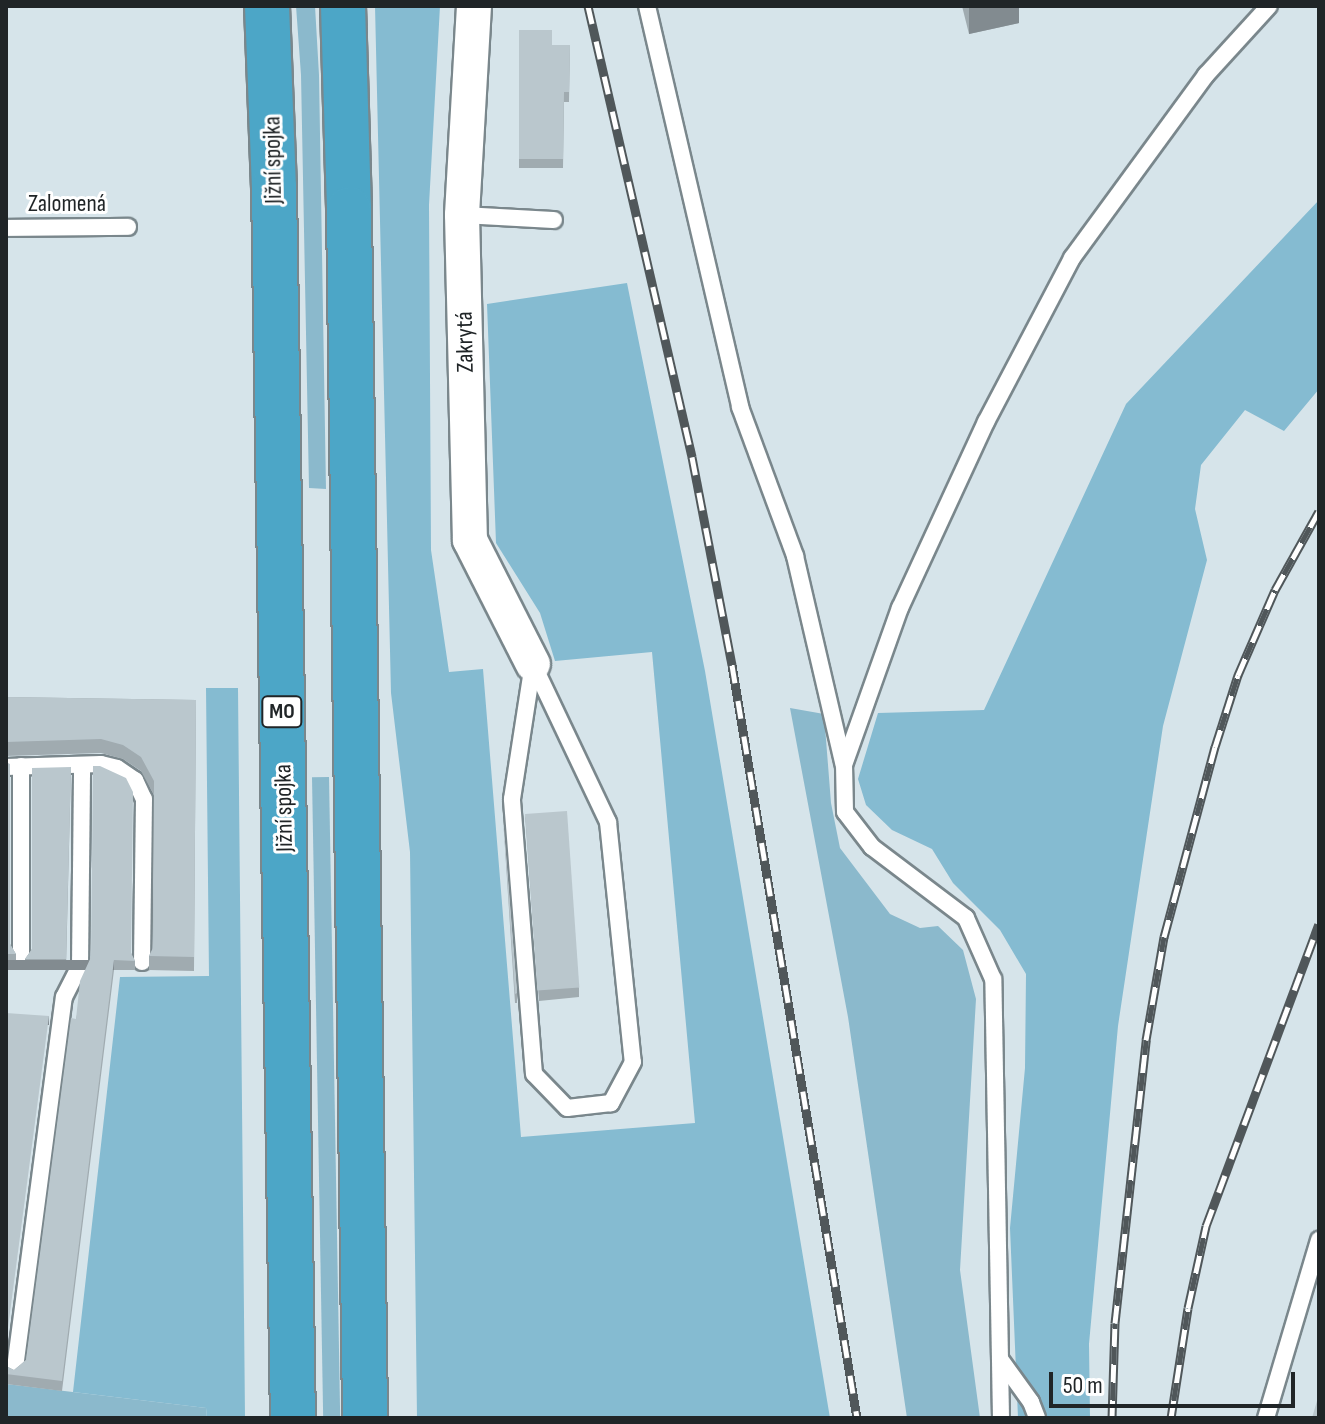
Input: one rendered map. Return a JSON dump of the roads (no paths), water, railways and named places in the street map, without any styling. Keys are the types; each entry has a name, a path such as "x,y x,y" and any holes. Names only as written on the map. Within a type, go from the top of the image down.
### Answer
{"highway":[{"name":"Jižní spojka","path":"267,6 274,187 293,1418"},
{"path":"343,6 349,209 367,1407"}],"street":[{"name":"Zakrytá","path":"474,6 462,215 470,540 533,664"}],"lane":[{"path":"647,6 740,407 795,556 844,765 845,812 872,847 966,918 993,979 1001,1418"},
{"path":"844,765 900,608 986,422 1072,258 1206,75 1269,6"},
{"path":"462,215 554,220"},
{"name":"Zalomená","path":"6,228 128,227"},
{"path":"533,664 608,822 633,1062 611,1103 567,1108 534,1074 512,799 533,664"},
{"path":"15,1368 64,997 80,966 82,765"},
{"path":"21,958 13,766 82,765 117,768 135,780 144,799 142,962"},
{"path":"1266,1418 1319,1240"},
{"path":"1000,1358 1031,1402 1037,1418"}],"railway":[{"path":"588,6 692,457 732,665 857,1418"},
{"path":"1112,1418 1115,1323 1146,1040 1164,937 1215,747 1238,675 1275,590 1319,511"},
{"path":"1171,1418 1188,1308 1206,1226 1319,924"}]}
